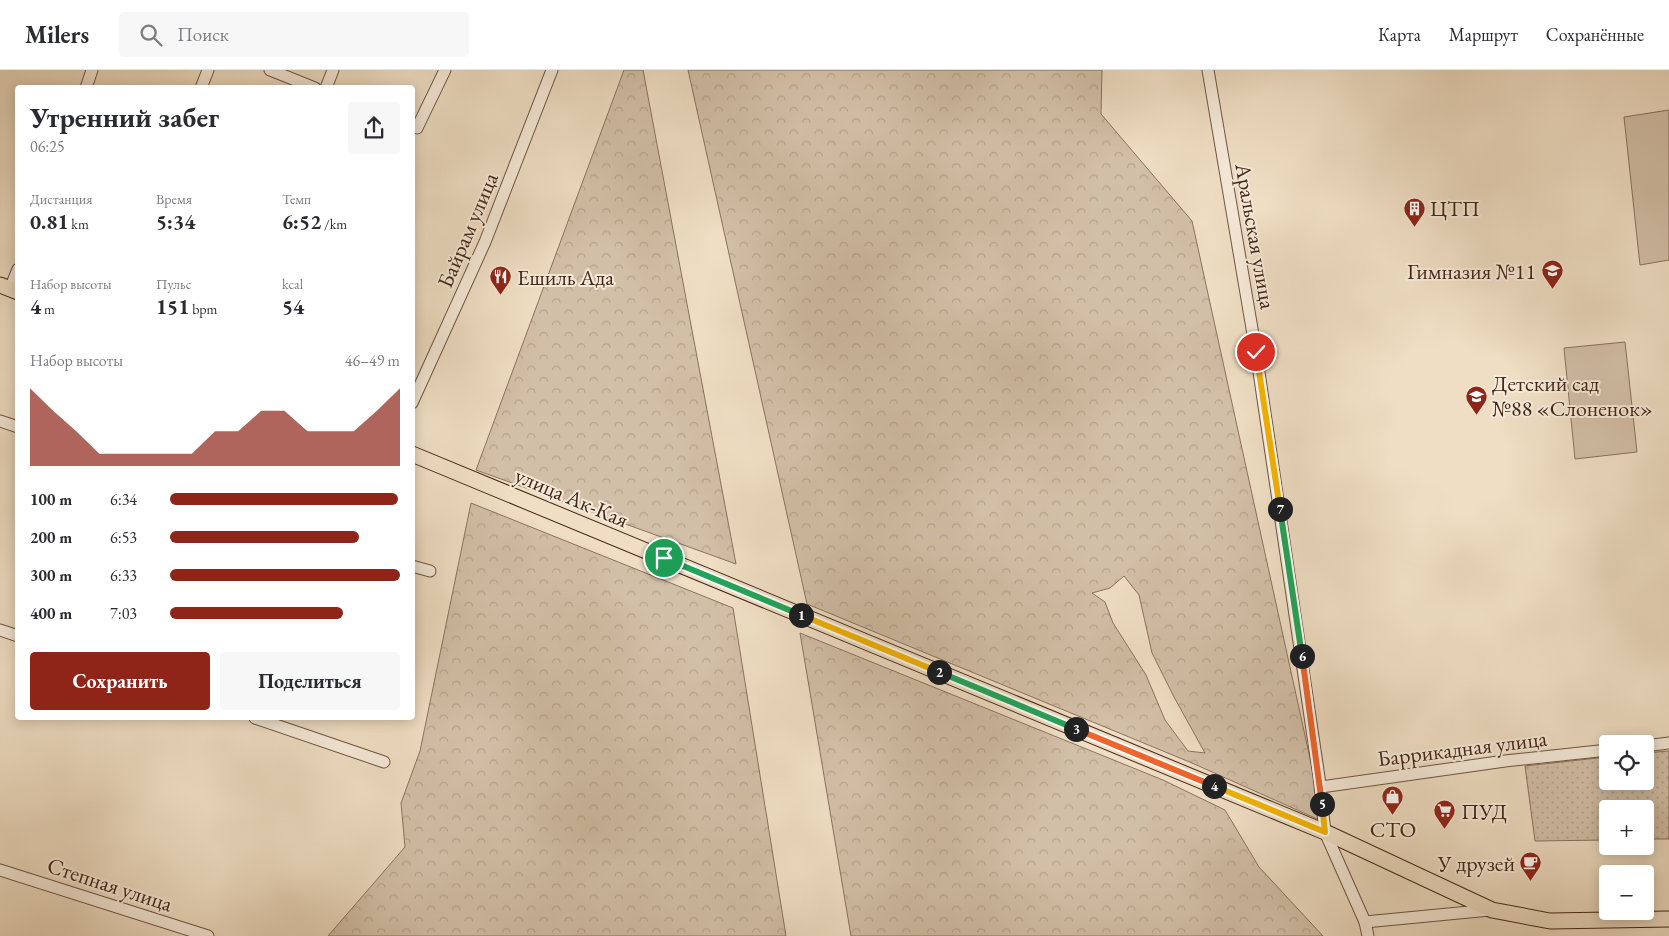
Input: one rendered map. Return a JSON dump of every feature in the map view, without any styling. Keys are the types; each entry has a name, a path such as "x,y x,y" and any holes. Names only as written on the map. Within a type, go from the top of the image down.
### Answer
{"main road":[{"name":"улица Ак-Кая","path":"415,455 1325,832 1492,910 1550,921 1669,919"}],"street":[{"path":"87,85 92,70"},
{"path":"202,85 208,70"},
{"path":"270,70 308,85"},
{"path":"327,85 332,70"},
{"path":"415,127 418,128 444,70"},
{"name":"Байрам улица","path":"415,396 485,242 552,70"},
{"name":"Аральская улица","path":"1208,70 1256,352 1321,787 1325,832 1365,922 1368,936"},
{"path":"9,289 15,276"},
{"path":"0,421 15,426"},
{"path":"415,567 430,571"},
{"path":"0,630 15,635"},
{"path":"261,720 384,762"},
{"path":"1654,745 1669,743"},
{"name":"Баррикадная улица","path":"1321,787 1505,761 1599,751"},
{"name":"Степная улица","path":"0,870 208,936"},
{"path":"1365,922 1492,910"}],"green space":[{"path":"624,70 643,70 736,564 476,470"},
{"path":"688,70 1102,70 1101,114 1192,221 1324,822 1192,763 807,604","holes":["1124,576 1139,595 1152,653 1205,753 1188,751 1165,720 1146,675 1113,623 1105,602 1092,593 1110,588"]},
{"path":"1669,110 1669,260 1640,265 1624,117"},
{"path":"1625,342 1637,452 1575,459 1564,348"},
{"path":"471,503 733,608 786,936 328,936 405,847 401,803 420,751"},
{"path":"800,633 1163,780 1225,810 1259,867 1323,936 851,936"},
{"path":"1669,751 1669,839 1654,839 1654,800 1599,800 1599,840 1535,841 1525,766 1599,758 1599,790 1654,790 1654,752"}],"place":[{"name":"ЦТП","path":"1414,227"},
{"name":"Гимназия №11","path":"1552,290"},
{"name":"Ешиль Ада","path":"501,296"},
{"name":"Детский сад №88 «Слоненок»","path":"1476,415"},
{"name":"СТО","path":"1393,815"},
{"name":"ПУД","path":"1445,830"},
{"name":"У друзей","path":"1531,882"}],"route":[{"path":"664,558 1325,832 1321,787 1308,696 1256,352"}]}
